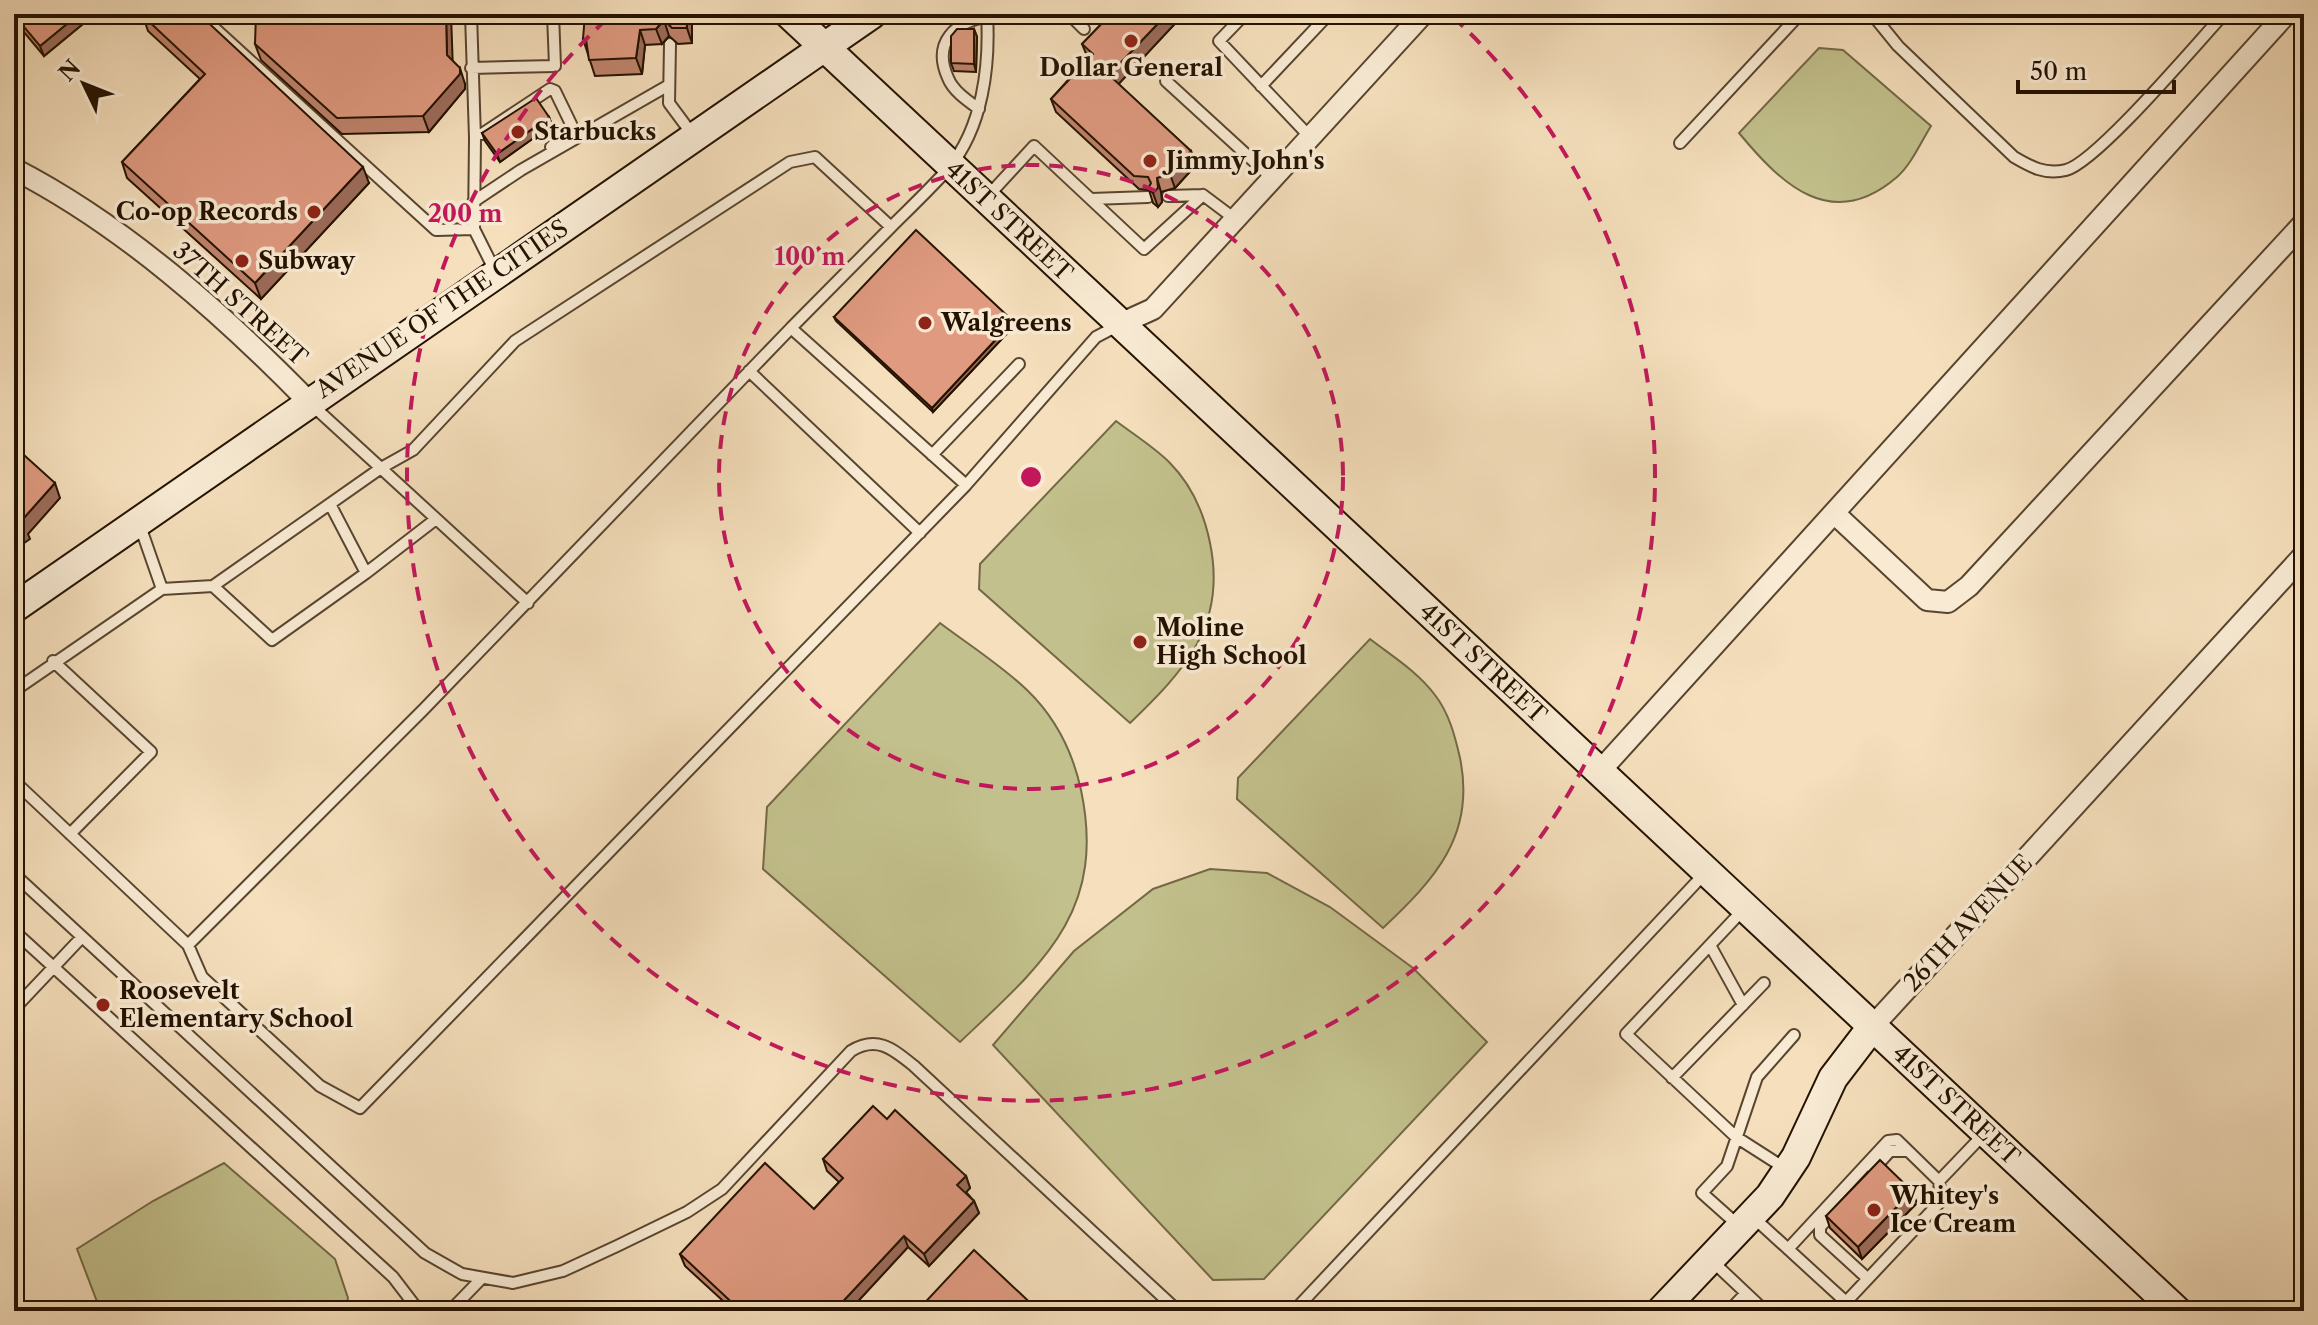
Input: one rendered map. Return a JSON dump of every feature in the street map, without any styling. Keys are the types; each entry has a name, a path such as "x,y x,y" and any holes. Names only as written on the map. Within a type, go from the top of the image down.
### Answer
{"street":[{"name":"41ST STREET","path":"789,14 2177,1311"},
{"name":"AVENUE OF THE CITIES","path":"14,608 308,401 872,14"},
{"path":"1120,324 1153,309 1423,14"},
{"path":"1600,771 2286,14"},
{"name":"37TH STREET","path":"14,169 56,190 124,237 308,401"},
{"path":"1834,513 1927,600 1948,602 1969,586 2304,223"},
{"name":"26TH AVENUE","path":"1661,1311 1746,1222 1788,1170 1833,1078 1872,1027 2301,563"}],"lane":[{"path":"199,14 436,230 474,229"},
{"path":"471,14 474,229 496,272"},
{"path":"471,68 555,66 553,14"},
{"path":"1069,14 1084,29"},
{"path":"1245,14 1219,41 1310,137"},
{"path":"1261,86 1329,14"},
{"path":"1680,143 1800,14"},
{"path":"1872,14 1898,46 2014,157 2036,170 2050,172 2068,169 2095,152 2224,14"},
{"path":"188,945 528,603 950,166 979,109 987,15 956,26 947,37 945,55 947,78 961,95 979,109"},
{"path":"670,44 669,103 694,137"},
{"path":"1166,81 1272,178"},
{"path":"473,202 521,170 669,85"},
{"path":"475,138 545,89 555,91 571,124 566,134 521,170"},
{"path":"985,199 1034,146 1144,249 1203,195"},
{"path":"14,691 53,661 162,589 213,586 381,468 413,450 515,341 790,162 815,157 891,227"},
{"path":"1168,196 1203,195 1212,198 1235,219"},
{"path":"1091,199 1148,197"},
{"path":"14,781 188,945 202,977 320,1086 360,1108 966,485 1096,337 1120,324"},
{"path":"791,328 966,485"},
{"path":"932,455 1019,364"},
{"path":"749,371 920,533"},
{"path":"308,401 528,603"},
{"path":"330,504 366,573"},
{"path":"213,586 272,640 436,519"},
{"path":"138,520 162,589"},
{"path":"53,661 151,752 70,834"},
{"path":"1294,1311 1707,871"},
{"path":"14,874 425,1253 446,1266 481,1279 513,1283 563,1271 687,1212 722,1189 851,1051 869,1043 892,1048 914,1066 1178,1311"},
{"path":"1745,907 1626,1034 1736,1137 1788,1170"},
{"path":"14,931 393,1277 419,1311"},
{"path":"14,1009 82,937"},
{"path":"1710,945 1743,1005"},
{"path":"1672,1078 1764,983"},
{"path":"1788,1249 1888,1141 1897,1140 1939,1181 1941,1201 1846,1302 1788,1249 1702,1193 1727,1166 1757,1077 1794,1035"},
{"path":"1939,1181 1986,1132"},
{"path":"1867,1278 1820,1235 1820,1227 1890,1151 1907,1151"},
{"path":"1710,1260 1765,1311"},
{"path":"450,1311 481,1279"},
{"path":"1729,1311 1746,1293"}],"shaded area":[{"path":"1819,48 1843,50 1931,126 1897,177 1873,193 1851,201 1830,201 1810,196 1791,185 1739,133"},
{"path":"1116,421 1163,456 1184,480 1204,521 1214,572 1207,622 1197,644 1168,684 1130,723 979,589 980,564"},
{"path":"940,623 1007,672 1046,712 1062,736 1073,763 1081,790 1087,833 1084,870 1075,903 1061,933 1017,987 960,1042 763,869 767,807"},
{"path":"1370,639 1413,672 1440,702 1456,741 1463,785 1462,810 1447,854 1419,892 1383,928 1237,799 1238,778"},
{"path":"1210,869 1267,873 1330,907 1413,968 1487,1042 1264,1279 1213,1280 993,1045 1074,951 1153,889"},
{"path":"224,1163 335,1259 348,1298 345,1311 97,1311 99,1307 77,1249 153,1201"}],"building":[{"path":"28,14 79,14 40,46 19,21"},
{"path":"144,14 199,14 363,167 255,283 122,162 205,74"},
{"path":"256,14 446,14 447,55 460,68 460,74 423,116 337,118 255,44"},
{"path":"585,14 686,14 687,28 672,28 664,20 656,29 640,30 636,58 589,60 586,39 583,39"},
{"path":"1111,14 1167,14 1109,75 1191,151 1170,174 1157,178 1158,188 1153,193 1148,189 1151,183 1148,177 1134,176 1051,99 1093,54 1082,44"},
{"path":"957,29 974,29 974,64 951,63 951,36"},
{"name":"Starbucks","path":"536,98 549,117 497,154 482,133"},
{"name":"Walgreens","path":"916,230 1013,321 932,408 834,317"},
{"path":"14,446 55,483 22,520 24,523 14,531"},
{"path":"873,1106 887,1119 895,1110 966,1176 957,1185 974,1201 924,1254 904,1236 834,1311 741,1311 680,1254 765,1163 814,1209 843,1178 823,1159"},
{"name":"Whitey's Ice Cream","path":"1880,1160 1912,1191 1858,1247 1826,1216"},
{"path":"974,1250 1039,1311 917,1311"}],"place":[{"name":"Dollar General","path":"1131,41"},
{"name":"Starbucks","path":"518,132"},
{"name":"Jimmy John's","path":"1150,161"},
{"name":"Co-op Records","path":"314,212"},
{"name":"Subway","path":"242,261"},
{"name":"Walgreens","path":"925,323"},
{"name":"Moline High School","path":"1140,642"},
{"name":"Roosevelt Elementary School","path":"103,1005"},
{"name":"Whitey's Ice Cream","path":"1874,1210"}]}
